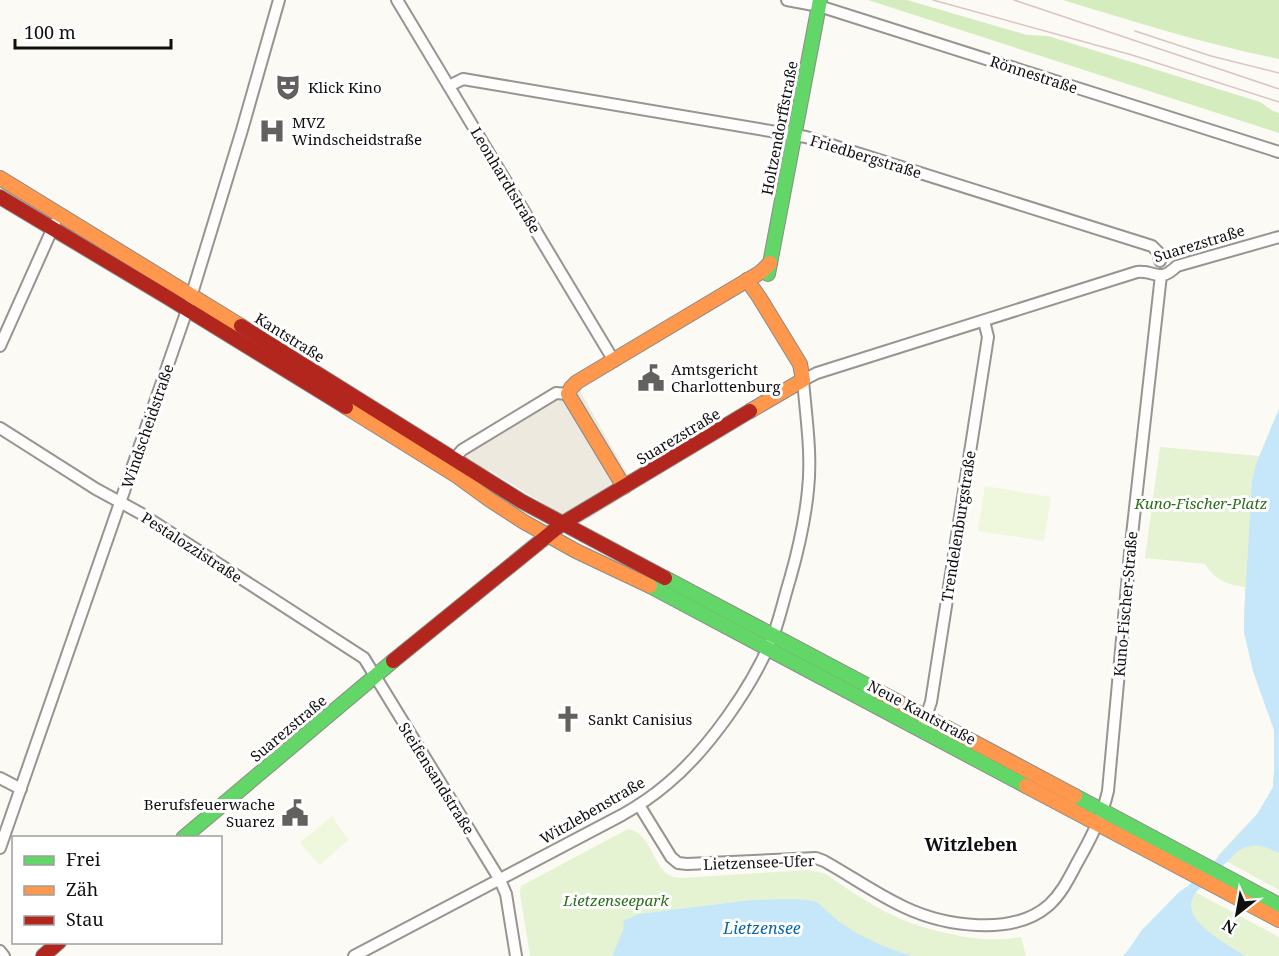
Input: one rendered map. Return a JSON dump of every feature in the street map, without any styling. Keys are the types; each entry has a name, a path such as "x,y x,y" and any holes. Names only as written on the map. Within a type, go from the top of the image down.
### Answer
{"main road":[{"name":"Holtzendorffstraße","path":"759,297 770,263 820,3"},
{"name":"Kantstraße","path":"0,178 521,501 564,523"},
{"name":"Kantstraße","path":"0,197 452,472 490,500 549,535"},
{"path":"624,487 569,391 577,382 761,272 770,263"},
{"name":"Witzlebenstraße","path":"747,280 800,364 803,380"},
{"name":"Suarezstraße","path":"184,836 374,676 564,523 803,380"},
{"name":"Neue Kantstraße","path":"564,523 1102,810 1231,887 1279,920"},
{"name":"Neue Kantstraße","path":"549,535 1098,825 1203,872"},
{"name":"Neue Kantstraße","path":"1231,887 1279,905"},
{"path":"43,956 57,944"}],"street":[{"name":"Windscheidstraße","path":"0,848 187,310 279,0"},
{"name":"Leonhardtstraße","path":"397,0 614,361"},
{"name":"Rönnestraße","path":"787,0 820,3 1279,152"},
{"name":"Friedbergstraße","path":"449,86 463,79 806,137 1152,246 1159,253 1160,261"},
{"path":"0,346 59,214"},
{"name":"Suarezstraße","path":"803,380 817,373 1137,272 1161,275 1181,264 1279,237"},
{"name":"Kuno-Fischer-Straße","path":"1098,825 1108,791 1131,543 1161,275"},
{"name":"Trendelenburgstraße","path":"921,731 931,702 988,337 984,321"},
{"name":"Witzlebenstraße","path":"354,956 622,816 669,783 719,728 745,690 774,635 797,554 808,489 808,440 803,380"},
{"path":"454,458 462,450 556,393 569,391"},
{"name":"Pestalozzistraße","path":"0,428 101,492 170,532 364,658 374,676"},
{"name":"Steifensandstraße","path":"374,676 500,880 506,894 516,956"},
{"path":"0,778 21,789"},
{"name":"Lietzensee-Ufer","path":"639,805 671,857 678,863 816,858 895,903 918,913 951,921 984,925 1003,924 1024,919 1051,903 1067,882 1098,825"},
{"path":"0,951 4,956"}],"green space":[{"path":"868,0 907,0 1027,35 1048,36 1260,102 1279,113 1279,133"},
{"path":"1063,0 1279,0 1279,59 1197,40"},
{"name":"Kuno-Fischer-Platz","path":"1279,409 1279,890 1217,856 1258,813 1273,787 1274,730 1253,671 1244,632 1245,587 1222,580 1205,564 1145,558 1160,447 1259,456"},
{"path":"985,486 1051,497 1044,541 978,531"},
{"path":"332,816 348,840 320,865 300,843"},
{"name":"Lietzenseepark","path":"628,829 644,838 658,864 671,876 680,878 806,870 819,872 826,874 872,904 919,926 980,939 1021,937 1026,956 530,956 520,894 521,886"},
{"path":"1186,887 1279,937 1279,956 1123,956 1142,930"}],"shaded area":[{"path":"573,379 636,489 581,523 451,451"}],"water":[{"path":"1279,409 1279,853 1259,846 1239,850 1196,892 1192,901 1192,913 1197,920 1221,941 1245,956 1123,956 1142,930 1180,891 1208,868 1258,813 1273,787 1274,730 1253,671 1244,632 1244,617 1252,481 1256,464"},
{"name":"Lietzensee","path":"794,899 817,902 838,921 858,934 912,956 612,956 624,928 623,921 639,914 751,900"}],"tram line":[{"path":"933,0 1132,55 1279,102"},
{"path":"1014,0 1279,89"},
{"path":"1135,31 1211,56 1279,73"}],"traffic: fast":[{"path":"768,274 820,0"},
{"path":"665,578 874,689"},
{"path":"650,586 1026,786"},
{"path":"185,836 393,661"},
{"path":"1075,796 1279,905"}],"traffic: slow":[{"path":"0,178 241,326"},
{"path":"624,487 568,394 571,388 577,382 761,272 770,263"},
{"path":"747,280 800,364 803,380 750,411"},
{"path":"346,407 457,476 524,522 576,551 650,586"},
{"path":"874,689 1075,796"},
{"path":"1026,786 1279,920"}],"traffic: jam":[{"path":"0,197 346,407"},
{"path":"241,326 521,501 665,578"},
{"path":"393,661 563,523 750,411"},
{"path":"43,956 57,944"}],"place":[{"name":"Klick Kino","path":"288,87"},
{"name":"MVZ Windscheidstraße","path":"272,131"},
{"name":"Amtsgericht Charlottenburg","path":"651,378"},
{"name":"Sankt Canisius","path":"568,719"},
{"name":"Berufsfeuerwache Suarez","path":"295,813"}],"district":[{"name":"Witzleben","path":"971,844"}]}
